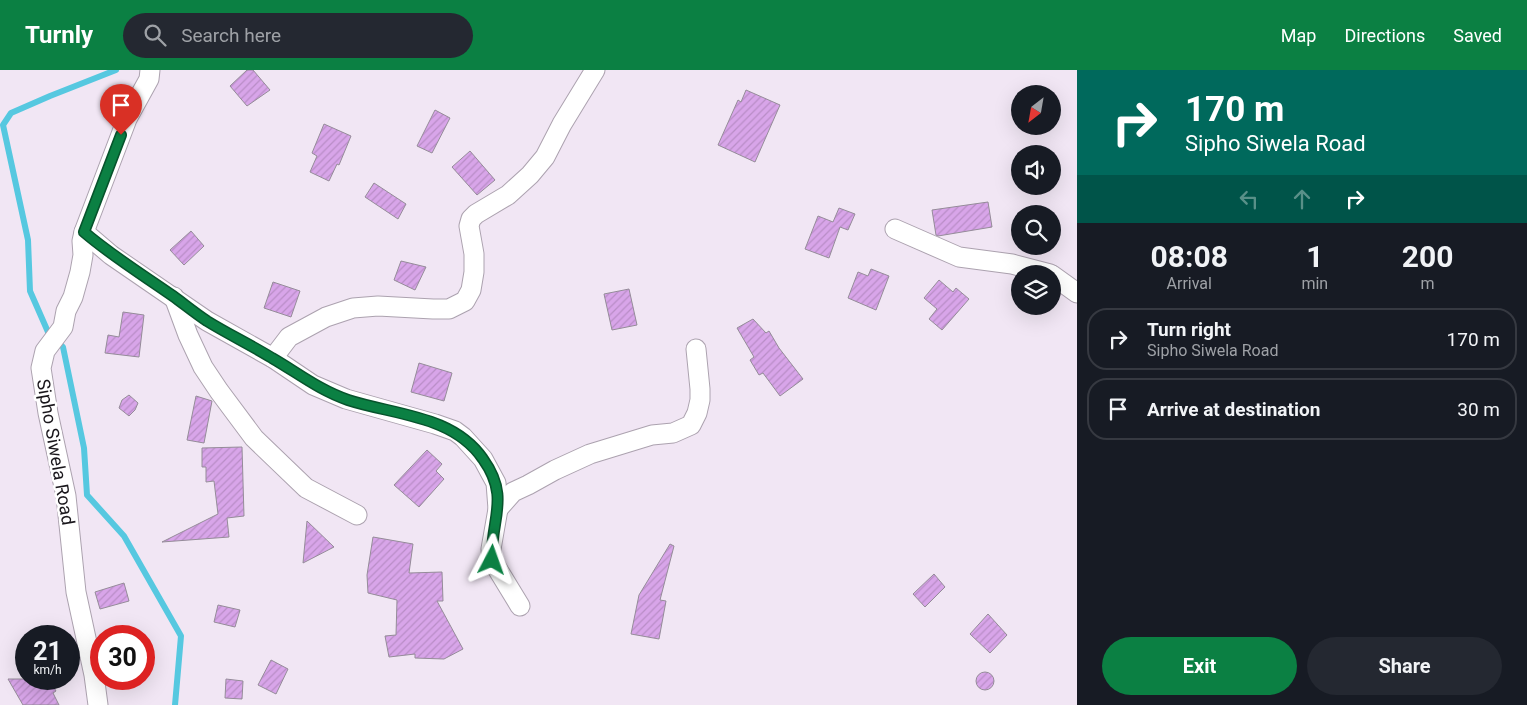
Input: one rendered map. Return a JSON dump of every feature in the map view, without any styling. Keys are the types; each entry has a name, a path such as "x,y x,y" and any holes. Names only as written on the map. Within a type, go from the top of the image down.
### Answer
{"street":[{"path":"273,358 289,336 326,317 353,308 378,306 433,310 449,308 464,301 471,290 474,272 474,254 469,226 471,219 508,195 530,175 544,157 595,70"},
{"name":"Sipho Siwela Road","path":"98,705 94,675 76,592 66,496 48,413 41,368 45,350 63,327 66,312 73,297 83,255 82,241 84,232 127,119 149,74"},
{"path":"895,229 959,257 1016,265"},
{"path":"84,232 112,255 207,321 273,358 312,385 346,399 436,424 463,436 483,459 496,483 498,510 491,549 492,560 520,606"},
{"path":"1061,281 1077,292"},
{"path":"174,297 188,335 203,367 254,438 306,488 357,515"},
{"path":"498,510 513,492 590,454 652,435 673,433 691,425 697,413 700,400 696,349"}],"building":[{"path":"247,70 253,70 270,90 247,106 230,86"},
{"path":"746,90 780,105 755,162 718,145 738,100 741,102"},
{"path":"435,110 450,118 432,153 417,146"},
{"path":"324,124 351,136 339,165 337,164 329,181 310,172 317,156 312,153"},
{"path":"470,151 495,180 477,195 452,167"},
{"path":"374,183 406,204 398,219 365,197"},
{"path":"988,202 992,227 936,235 932,210"},
{"path":"839,208 855,214 848,230 840,227 829,258 805,249 818,216 833,222"},
{"path":"191,231 204,246 184,265 170,250"},
{"path":"401,261 426,267 415,290 394,280"},
{"path":"871,269 889,276 876,310 848,298 858,272 868,276"},
{"path":"939,280 953,292 956,288 969,299 942,330 929,319 937,309 924,298"},
{"path":"273,282 300,291 291,317 264,308"},
{"path":"629,289 637,325 612,330 604,294"},
{"path":"123,312 144,315 139,357 105,353 108,335 119,337"},
{"path":"753,319 766,333 769,331 779,348 803,379 780,396 763,373 759,375 750,360 754,357 737,328"},
{"path":"419,363 452,373 444,401 411,392"},
{"path":"129,395 138,403 135,410 129,416 119,408 122,400"},
{"path":"196,396 212,401 204,443 187,440"},
{"path":"242,447 244,516 227,518 229,537 162,542 218,514 214,481 206,482 206,467 202,467 202,448"},
{"path":"427,450 442,464 436,471 444,479 419,507 394,485"},
{"path":"307,521 334,547 303,563"},
{"path":"373,537 413,544 409,573 442,572 443,601 437,601 463,649 444,659 415,658 415,654 389,657 385,636 396,635 397,600 368,593 367,575"},
{"path":"670,544 674,546 660,600 666,601 659,639 631,634 639,595"},
{"path":"934,574 945,587 925,607 913,594"},
{"path":"124,583 129,601 100,609 95,592"},
{"path":"218,605 240,610 235,627 214,622"},
{"path":"988,614 1007,635 990,653 970,634"},
{"path":"271,660 288,669 276,694 258,685"},
{"path":"985,672 991,675 994,681 991,687 985,690 979,687 976,681 979,675"},
{"path":"8,679 15,679 15,690 55,690 53,693 59,705 23,705"},
{"path":"226,679 243,681 242,699 225,698"}],"waterway":[{"path":"116,70 11,113 3,125 28,240 30,291 48,332 63,347 84,448 87,495 124,536 181,636 175,705"}],"route":[{"path":"121,135 84,232 112,255 207,321 273,358 312,385 346,399 436,424 463,436 483,459 496,483 498,510 491,549 492,560"}]}
